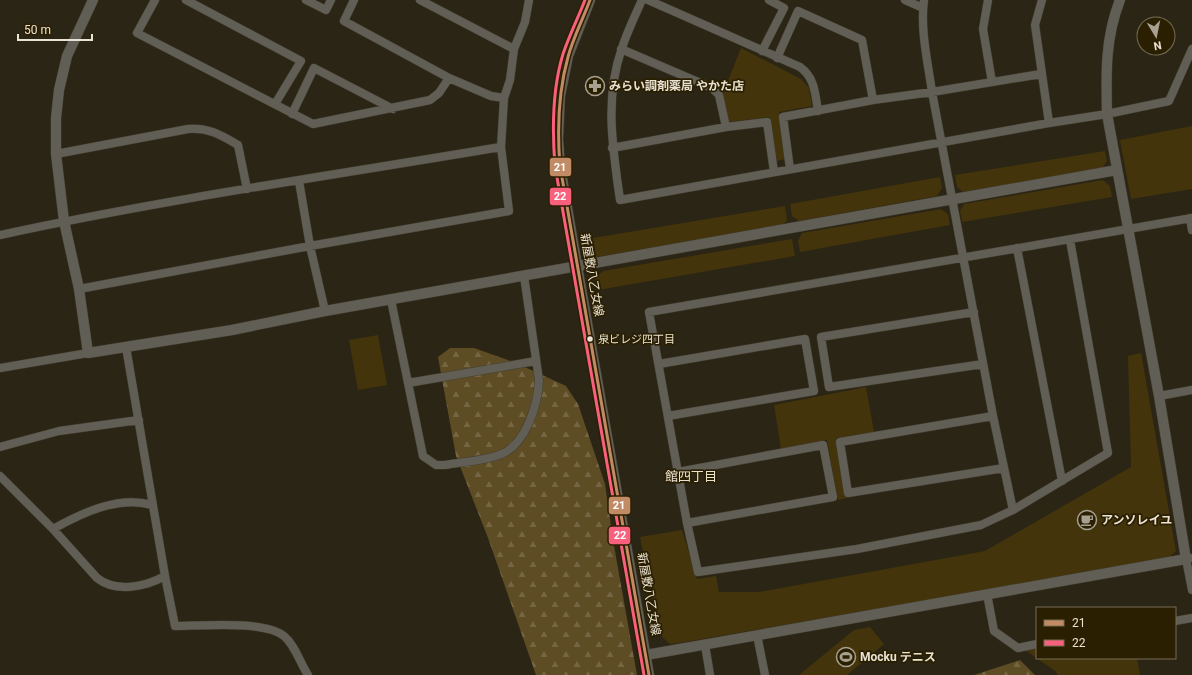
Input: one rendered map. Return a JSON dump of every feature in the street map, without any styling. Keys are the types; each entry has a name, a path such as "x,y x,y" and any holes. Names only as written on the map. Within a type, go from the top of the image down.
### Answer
{"street":[{"path":"88,353 79,289 64,221 56,154 56,105 63,73 73,41 93,0"},
{"path":"155,0 137,33 313,124 393,109 434,98 449,78"},
{"path":"186,0 301,61 275,104"},
{"path":"306,0 326,10 331,0"},
{"path":"354,0 344,21 449,78 491,96 504,98"},
{"path":"420,0 514,49"},
{"path":"79,289 509,211 501,147 504,98 510,80 514,49 525,22 529,0"},
{"name":"新屋敷八乙女線","path":"590,0 568,56 560,96 558,119 560,166 649,675"},
{"path":"642,0 621,49 610,111 612,148 620,200 1169,102 1192,49"},
{"path":"648,0 800,67 809,74 814,84 818,111"},
{"path":"762,51 784,8 769,0"},
{"path":"905,0 924,4 925,39 932,92 993,416 1013,510"},
{"path":"988,0 984,29 992,82"},
{"path":"1042,0 1035,25 1049,123"},
{"path":"1120,0 1112,21 1108,49 1106,73 1108,114 1189,558 1192,590"},
{"path":"777,58 798,11 862,40 873,100"},
{"path":"621,49 712,88 719,95 726,127"},
{"path":"292,114 314,68 393,109"},
{"path":"790,169 783,117 873,100 1041,74"},
{"path":"612,148 726,127 767,122 774,172"},
{"path":"56,154 188,129 198,128 209,130 220,134 238,145 247,189"},
{"path":"0,235 64,221 501,147"},
{"path":"0,368 232,330 325,311 793,229 951,198 1118,170"},
{"path":"299,181 310,246 325,311"},
{"path":"1070,240 1108,453 1013,510 981,525 857,549 698,572 649,312 1191,218 1192,230"},
{"path":"1017,248 1062,481"},
{"path":"391,300 423,456 436,465 445,465 500,455 518,440 527,428 537,404 539,380 524,276"},
{"path":"974,312 821,336 829,387 983,364"},
{"path":"659,364 805,339 814,391 668,416"},
{"path":"126,347 152,505 175,626 262,627 274,630 288,640 308,675"},
{"path":"408,383 536,361"},
{"path":"1159,396 1192,390"},
{"path":"993,416 840,442 848,493 1004,468"},
{"path":"0,447 59,431 139,420"},
{"path":"678,472 824,444 833,497 688,523"},
{"path":"0,476 53,529 97,578 105,584 118,587 151,583 165,576"},
{"path":"53,529 85,513 121,502 140,501 152,505"},
{"path":"646,655 1189,558"},
{"path":"987,594 994,631 1018,648 1036,644"},
{"path":"1176,621 1192,618"},
{"path":"758,635 764,675"},
{"path":"705,645 710,675"}],"green space":[{"path":"450,348 474,348 516,363 566,386 578,404 605,484 613,540 637,675 536,675 488,538 456,456 438,357"},
{"path":"1020,660 1035,675 974,675"}],"shaded area":[{"path":"741,48 801,79 809,88 812,106 779,112 785,159 777,161 769,117 728,122 723,93"},
{"path":"1192,126 1192,189 1131,199 1120,140"},
{"path":"1105,151 1107,161 1102,169 963,192 957,187 955,175"},
{"path":"940,177 942,188 937,196 799,221 792,216 790,204"},
{"path":"1103,180 1110,186 1112,197 962,222 960,211 964,204"},
{"path":"785,206 787,220 783,225 596,257 593,238"},
{"path":"941,209 948,214 950,225 800,252 798,241 802,233"},
{"path":"792,239 795,256 598,290 595,278 603,271"},
{"path":"378,335 387,385 358,390 349,340"},
{"path":"1141,353 1176,551 1167,559 679,643 670,644 663,638 658,626 640,537 682,530 697,579 716,576 719,592 759,592 985,551 1131,467 1128,356"},
{"path":"866,387 874,432 836,438 847,498 838,500 827,440 781,449 774,405"},
{"name":"Mocku テニス","path":"870,627 884,644 847,675 799,675 854,630"},
{"path":"1036,648 1036,658 1025,650"},
{"path":"1038,659 1137,659 1140,675 1058,675 1055,671"}],"transit line":[{"name":"22","path":"585,0 568,40 559,68 553,124 555,166 644,675"},
{"name":"21","path":"590,0 570,50 562,84 559,111 560,166 649,675"}],"place":[{"name":"みらい調剤薬局 やかた店","path":"595,86"},
{"name":"泉ビレジ四丁目","path":"590,339"},
{"name":"アンソレイユ","path":"1087,520"},
{"name":"Mocku テニス","path":"846,657"}],"district":[{"name":"館四丁目","path":"691,476"}]}
